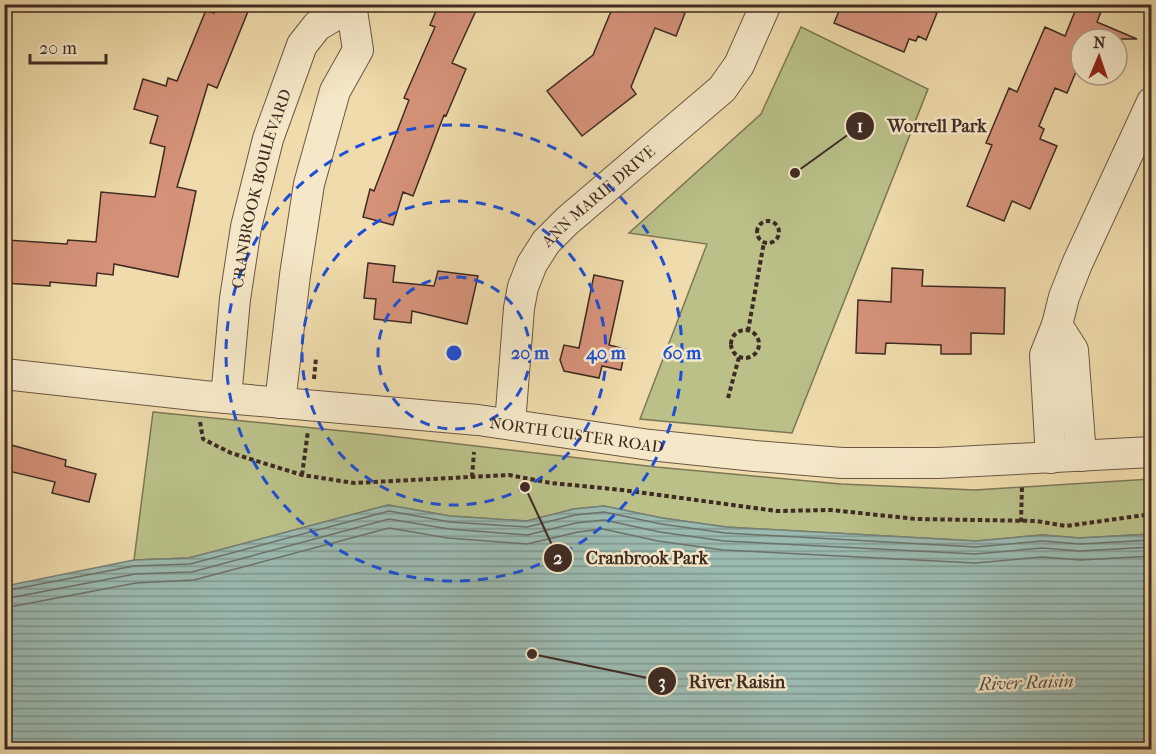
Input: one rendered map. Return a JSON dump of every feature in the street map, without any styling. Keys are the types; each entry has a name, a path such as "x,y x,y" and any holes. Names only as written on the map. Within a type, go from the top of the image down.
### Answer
{"street":[{"name":"ANN MARIE DRIVE","path":"510,424 519,308 523,287 532,264 546,242 567,221 722,89 739,65 766,4"},
{"name":"CRANBROOK BOULEVARD","path":"226,399 235,299 246,227 268,139 302,45 317,26 351,5 358,50 335,91 309,184 296,263 280,403"},
{"path":"1037,459 1045,355 1077,264 1152,102"},
{"path":"1057,325 1073,350 1081,456"},
{"name":"NORTH CUSTER ROAD","path":"4,374 226,399 510,424 650,445 842,463 938,463 1152,452"}],"path":[{"path":"764,222 771,222 777,226 778,236 773,241 764,242 759,237 758,227 764,222"},
{"path":"748,331 764,242"},
{"path":"739,331 748,331 756,336 758,349 752,356 739,357 732,351 730,341 739,331"},
{"path":"728,398 739,357"},
{"path":"313,387 316,358"},
{"path":"200,417 203,439 231,453 302,475 354,483 509,475 551,483 622,490 777,512 831,510 916,519 1036,521 1066,526 1152,513"},
{"path":"302,475 308,432"},
{"path":"472,477 474,452"},
{"path":"1021,522 1037,459"}],"green space":[{"path":"801,27 928,89 792,433 640,419 707,244 629,233 761,114"},
{"path":"153,412 373,434 656,467 841,484 975,490 1151,479 1151,534 1080,538 1042,535 976,541 726,527 662,518 604,506 574,509 527,521 450,516 388,505 189,558 134,560"}],"water":[{"path":"388,505 450,516 527,521 574,509 604,506 662,518 726,527 976,541 1042,535 1080,538 1151,534 1151,749 5,749 5,586 134,560 189,558"}],"building":[{"path":"218,4 251,4 217,88 208,84 177,187 196,191 178,277 114,264 113,275 97,273 96,286 50,282 50,286 4,283 7,240 67,244 68,240 96,242 101,192 155,197 165,147 150,143 158,116 134,109 143,79 166,86 168,78 177,81 206,10 214,13"},
{"path":"439,4 479,4 452,63 466,69 446,116 444,115 413,196 403,192 393,225 363,217 370,189 374,191 409,100 404,98 435,27 430,25"},
{"path":"614,4 663,4 685,13 676,36 655,28 631,87 636,94 582,136 547,91 593,55"},
{"path":"842,4 930,4 928,9 937,13 926,40 918,36 916,41 909,39 904,52 834,23"},
{"path":"1078,4 1104,4 1097,22 1109,27 1069,27 1070,87 1067,93 1055,88 1039,126 1044,129 1040,139 1057,146 1030,209 1012,201 1004,221 967,206 992,145 986,143 1009,88 1017,92 1045,27 1065,36"},
{"path":"368,263 395,266 393,282 434,286 438,271 478,276 467,324 412,311 411,323 374,319 376,299 364,298"},
{"path":"892,268 923,270 922,286 1005,288 1004,334 971,333 971,354 941,354 941,345 886,343 885,354 856,353 858,300 891,302"},
{"path":"594,275 623,281 609,345 625,349 621,370 602,366 599,378 564,371 560,360 564,345 579,348"},
{"path":"4,443 66,460 65,466 96,474 89,502 52,493 55,482 4,470"}],"place":[{"name":"Worrell Park","path":"795,173"},
{"name":"Cranbrook Park","path":"525,487"},
{"name":"River Raisin","path":"532,654"}]}
